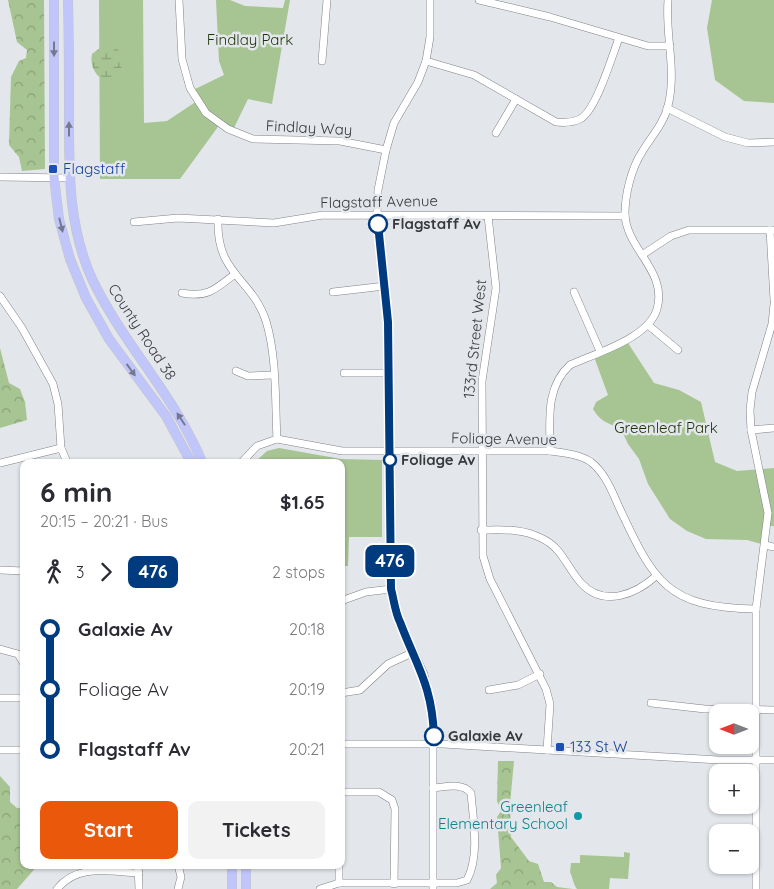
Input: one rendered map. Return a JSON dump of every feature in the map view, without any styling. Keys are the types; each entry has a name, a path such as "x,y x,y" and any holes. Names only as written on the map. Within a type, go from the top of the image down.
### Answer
{"main road":[{"path":"54,0 54,177 70,259 86,298 109,339 166,416 190,459"},
{"name":"County Road 38","path":"68,0 69,178 80,247 93,280 113,318 186,426 201,459"},
{"path":"232,869 232,889"},
{"path":"246,869 246,889"}],"street":[{"name":"Findlay Way","path":"179,0 182,59 190,88 206,113 228,129 253,139 340,141 386,150"},
{"path":"322,61 327,0"},
{"path":"430,0 430,36 426,61 418,82 394,123 386,150 378,190 377,215 385,286 389,373 391,589 399,621 414,652 430,696 434,744 433,886"},
{"path":"480,0 550,17 648,46 670,46"},
{"path":"550,451 550,400 555,382 570,365 635,336 648,325 657,309 659,291 655,275 629,235 625,216 626,202 634,167 667,108 673,81 668,0"},
{"path":"426,61 474,75 556,122 568,123 580,119 591,107 619,38"},
{"path":"496,133 516,99"},
{"path":"667,108 724,137 748,143 774,142"},
{"path":"0,176 69,178"},
{"name":"Flagstaff Avenue","path":"134,222 178,218 274,223 323,215 625,216"},
{"name":"133rd Street West","path":"488,216 496,288 482,382 481,530 483,556 490,579 540,674 550,704 547,750"},
{"path":"218,220 220,248 226,262 255,300 265,319 270,338 277,439 257,446 245,459"},
{"path":"642,255 671,236 689,230 772,230 774,300"},
{"path":"182,293 201,295 213,291 235,274"},
{"path":"332,292 385,286"},
{"path":"574,292 600,351"},
{"path":"0,296 22,328 53,384 58,404 61,448 66,459"},
{"path":"756,704 756,609 768,513 751,430 752,392 771,347 774,304"},
{"path":"648,325 678,350"},
{"path":"236,370 248,376 273,375"},
{"path":"344,373 389,373"},
{"path":"751,430 774,428"},
{"name":"Foliage Avenue","path":"277,439 342,450 390,452 550,451 578,455 600,471 609,484 641,554 656,576 675,592 699,604 722,608 756,609"},
{"path":"0,463 61,448"},
{"path":"481,530 519,530 541,537 560,552 582,584 603,595 618,597 632,594 656,576"},
{"path":"765,545 774,547"},
{"path":"0,570 20,570"},
{"path":"345,600 366,592 391,589"},
{"path":"0,649 18,654 20,657"},
{"path":"345,692 360,690 388,664 414,652"},
{"path":"489,690 518,685 540,674"},
{"path":"0,698 20,698"},
{"path":"651,703 709,710"},
{"path":"759,710 774,710"},
{"path":"345,744 434,744 774,760"},
{"path":"0,750 20,750"},
{"path":"756,754 756,889"},
{"path":"320,889 339,883 433,886 463,883 467,880 472,867 473,847 471,793 467,788 461,786 433,788"},
{"path":"345,792 379,792 392,800 395,810 394,884"},
{"path":"57,889 72,874 82,871 138,869 139,889"},
{"path":"178,889 181,876 179,869"},
{"path":"339,869 339,883"}],"green space":[{"path":"8,0 44,0 45,169 22,171 19,157 9,145 11,77 19,61 26,58 27,50 17,42"},
{"name":"Findlay Park","path":"99,0 143,0 144,123 167,121 197,101 191,91 224,75 219,61 216,0 230,0 245,6 283,8 285,0 290,0 272,104 248,99 232,132 220,124 180,179 100,179"},
{"path":"712,0 774,0 774,103 744,101 715,80 707,28"},
{"path":"108,42 117,49 122,60 118,78 114,82 104,80 96,74 91,60 92,54"},
{"name":"Greenleaf Park","path":"626,340 654,383 679,390 701,402 715,462 737,471 774,468 774,526 767,526 765,545 747,540 706,539 687,531 670,519 648,484 639,459 628,444 621,429 605,422 593,409 596,402 608,395 593,354"},
{"path":"0,348 9,383 20,389 25,402 27,420 0,428"},
{"path":"279,448 341,459 258,459 267,451"},
{"path":"345,459 382,460 382,537 349,537 348,566 345,566"},
{"path":"498,761 514,761 510,804 511,837 529,861 538,864 544,882 551,882 557,887 573,889 490,889 497,883 496,875 501,868 497,817 501,811 497,801"},
{"path":"0,776 10,787 10,802 17,808 20,808 20,869 34,869 17,889 0,889"},
{"path":"624,852 630,853 628,879 610,878 609,889 577,889 570,872 571,863 580,863 580,855 624,857"}],"bus line":[{"name":"476","path":"378,224 388,322 391,589 399,621 424,674 430,696 434,736"}],"place":[{"name":"Flagstaff","path":"53,169"},
{"name":"Flagstaff Av","path":"378,224"},
{"name":"Foliage Av","path":"390,460"},
{"name":"Galaxie Av","path":"434,736"},
{"name":"133 St W","path":"560,747"},
{"name":"Greenleaf Elementary School","path":"578,816"}]}
